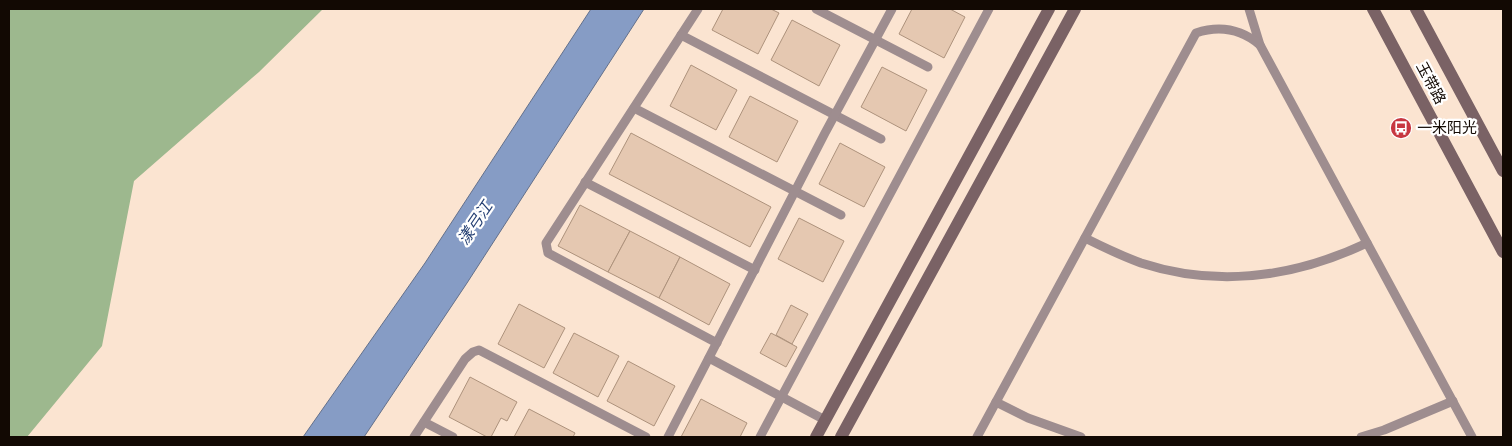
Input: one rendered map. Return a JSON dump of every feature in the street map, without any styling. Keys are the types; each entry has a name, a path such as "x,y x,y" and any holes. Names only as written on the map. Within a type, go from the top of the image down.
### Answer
{"street":[{"path":"816,437 1049,9"},
{"path":"841,437 1075,9"},
{"name":"玉带路","path":"1373,9 1503,252"},
{"name":"玉带路","path":"1416,9 1503,171"}],"lane":[{"path":"698,9 546,243 548,252 717,343"},
{"path":"816,9 928,67"},
{"path":"668,437 835,114 892,9"},
{"path":"760,437 990,9"},
{"path":"1249,9 1260,45 1472,437"},
{"path":"977,437 1196,33 1227,28 1239,31 1260,45"},
{"path":"681,35 881,138"},
{"path":"634,108 841,215"},
{"path":"585,182 754,270"},
{"path":"1085,238 1113,252 1142,263 1172,271 1234,277 1289,271 1342,255 1367,243"},
{"path":"414,437 465,359 473,352 479,350 646,437"},
{"path":"709,358 824,420"},
{"path":"1361,437 1384,430 1453,401"},
{"path":"996,402 1028,418 1081,437"},
{"path":"424,422 453,437"}],"green space":[{"path":"9,9 323,9 259,72 134,181 102,346 27,437 9,437"}],"water":[{"name":"漾弓江","path":"591,9 644,9 467,283 364,437 303,437 425,263"}],"building":[{"path":"723,9 771,9 779,13 758,54 712,30"},
{"path":"912,9 950,9 965,17 944,58 899,34"},
{"path":"792,20 840,45 819,86 771,60"},
{"path":"691,65 737,90 716,130 670,106"},
{"path":"882,67 927,90 906,131 861,107"},
{"path":"750,96 798,121 777,162 729,137"},
{"path":"631,133 771,207 750,247 609,174"},
{"path":"840,143 885,167 864,207 819,184"},
{"path":"580,205 630,231 608,272 558,246"},
{"path":"799,218 844,241 823,282 778,259"},
{"path":"630,231 680,257 659,298 608,272"},
{"path":"680,257 730,284 709,325 659,298"},
{"path":"519,304 565,328 544,368 498,344"},
{"path":"791,305 808,314 792,344 776,335"},
{"path":"574,333 619,356 598,397 553,373"},
{"path":"771,333 797,347 786,367 760,353"},
{"path":"628,361 675,386 654,426 607,401"},
{"path":"470,377 517,402 507,421 501,418 491,437 487,437 449,417"},
{"path":"701,399 747,423 740,437 681,437"},
{"path":"529,409 575,433 573,437 514,437"}],"place":[{"name":"一米阳光","path":"1401,128"}]}
